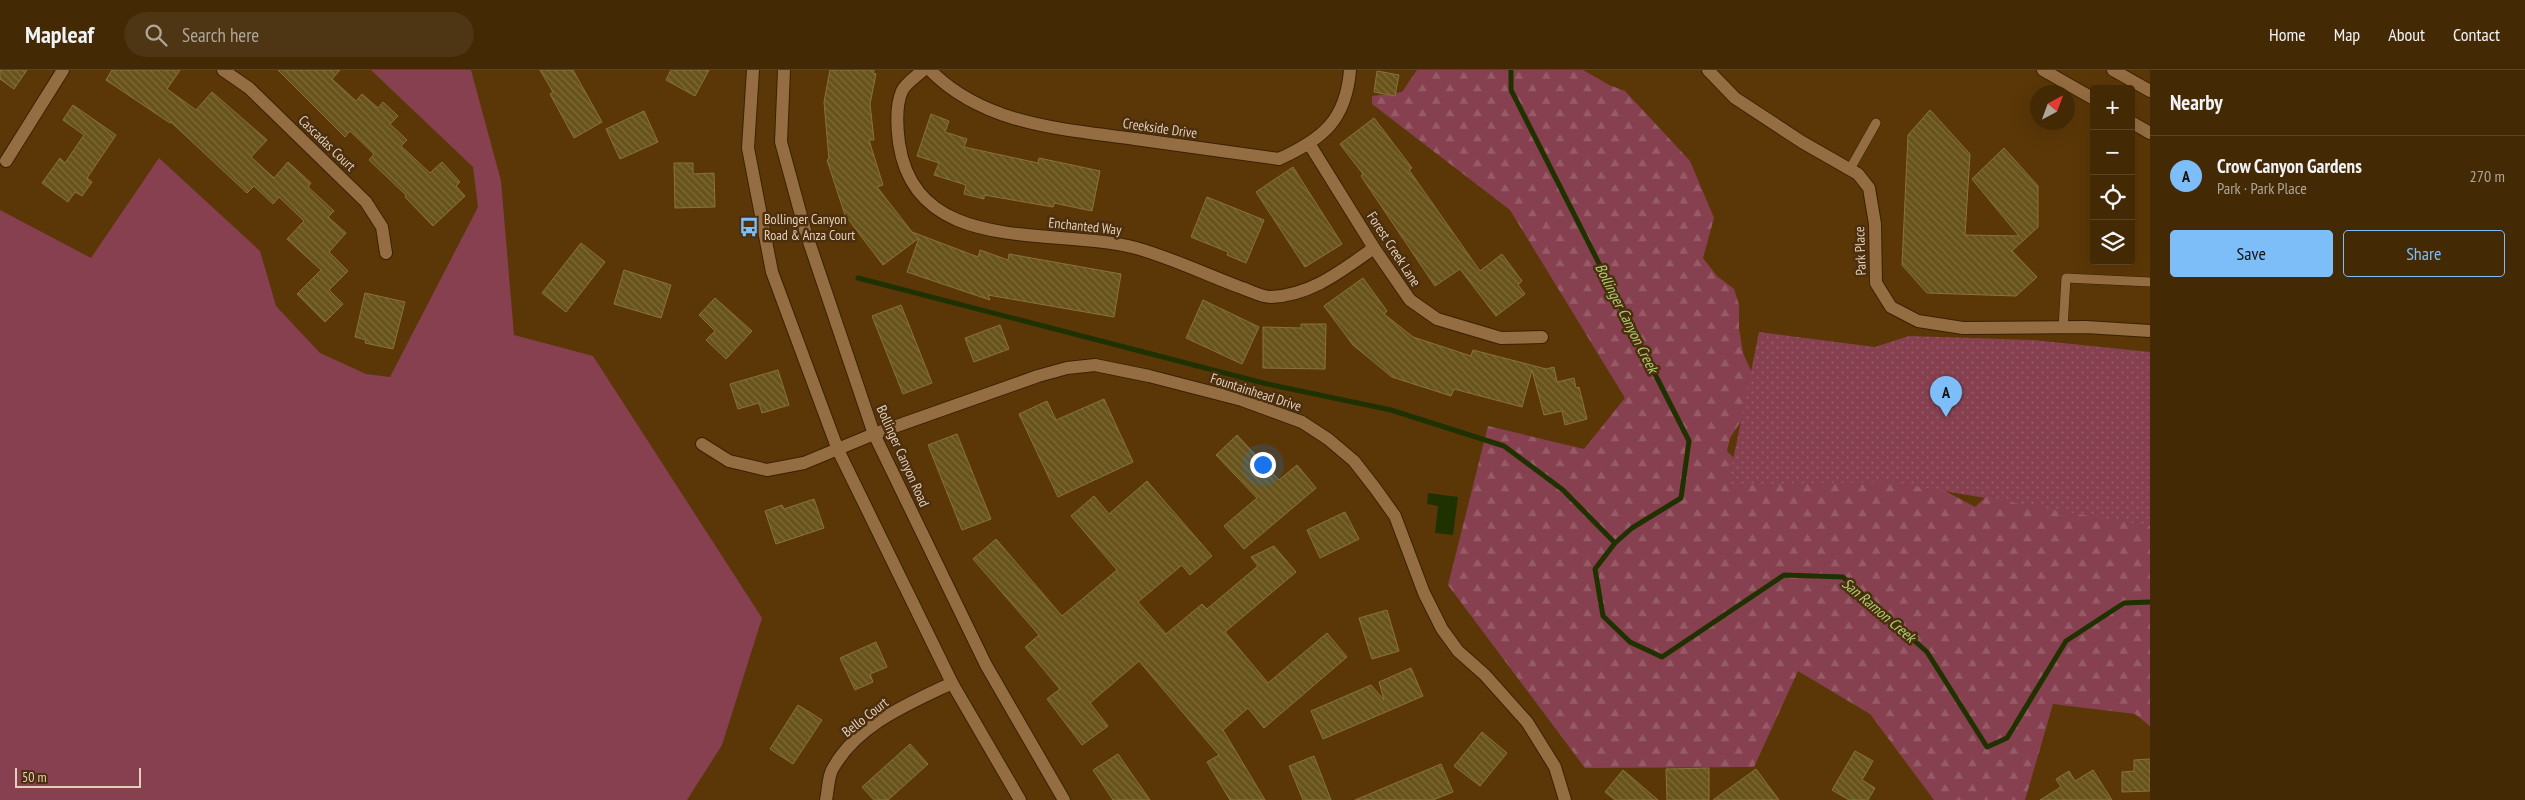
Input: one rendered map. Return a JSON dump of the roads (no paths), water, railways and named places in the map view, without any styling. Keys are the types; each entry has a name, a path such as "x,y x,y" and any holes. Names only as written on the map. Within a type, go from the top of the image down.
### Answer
{"street":[{"path":"6,161 63,70"},
{"name":"Cascadas Court","path":"223,70 249,88 366,202 382,227 386,253"},
{"path":"753,70 748,148 772,272 838,450 952,683 1020,800"},
{"name":"Bollinger Canyon Road","path":"784,70 782,142 804,230 874,434 986,665 1064,800"},
{"name":"Enchanted Way","path":"923,70 902,90 896,124 902,160 915,189 923,199 944,216 988,230 1125,245 1152,252 1268,297 1293,295 1319,286 1374,248"},
{"name":"Creekside Drive","path":"930,70 946,87 984,109 1038,126 1279,159 1310,145 1340,114 1348,92 1350,70"},
{"name":"Park Place","path":"1708,70 1735,98 1858,174 1869,188 1875,224 1876,283 1891,307 1918,321 1964,328 2063,328 2150,331"},
{"path":"2043,70 2090,98"},
{"path":"2112,70 2150,91"},
{"path":"2135,124 2150,133"},
{"name":"Forest Creek Lane","path":"1310,145 1374,248 1410,300 1438,319 1500,338 1542,337"},
{"name":"Fountainhead Drive","path":"702,444 729,461 767,470 804,463 874,434 1038,376 1067,368 1095,365 1127,371 1242,400 1302,422 1328,439 1354,461 1376,488 1395,516 1421,586 1442,629 1458,651 1486,675 1527,722 1556,767 1565,800"},
{"name":"Bello Court","path":"826,800 832,771 852,744 890,713 952,683"}],"lane":[{"path":"1850,169 1876,123"},
{"path":"2063,328 2066,278 2150,282"}],"waterway":[{"name":"San Ramon Creek","path":"1511,70 1511,90 1689,441 1681,498 1632,528 1615,543 1595,569 1603,616 1630,642 1662,657 1784,575 1843,577 1927,652 1987,747 2007,738 2066,641 2124,603 2150,602"},
{"path":"858,278 1267,384 1391,410 1504,446 1563,490 1615,543"}],"place":[{"name":"Bollinger Canyon Road & Anza Court","path":"749,227"},
{"name":"Crow Canyon Gardens","path":"1946,417"}],"water label":[{"name":"Bollinger Canyon Creek","path":"1627,318"}]}
